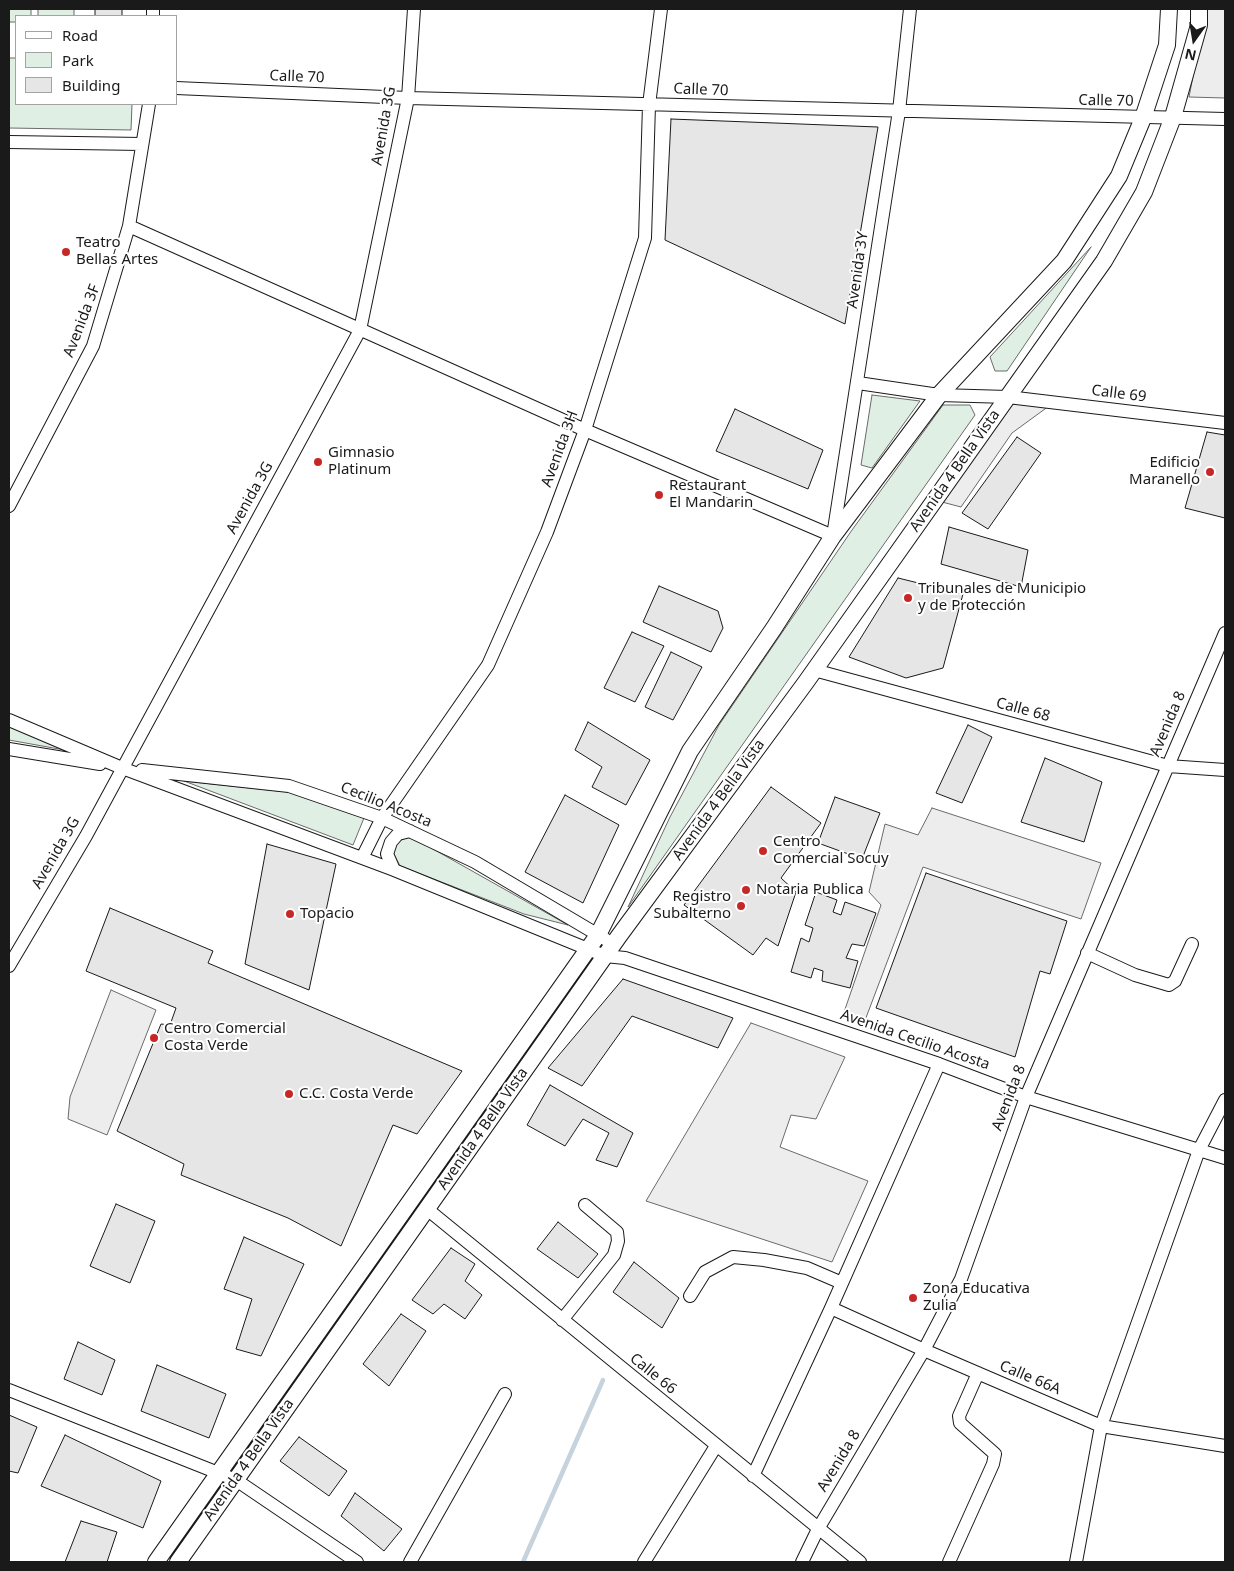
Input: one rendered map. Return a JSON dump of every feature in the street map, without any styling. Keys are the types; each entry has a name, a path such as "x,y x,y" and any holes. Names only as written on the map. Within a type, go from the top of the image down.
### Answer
{"street":[{"name":"Avenida 3G","path":"9,966 86,836 360,330 408,98 414,9"},
{"name":"Avenida 3H","path":"362,858 382,818 488,665 547,532 585,430 645,238 649,105 661,9"},
{"name":"Avenida 3Y","path":"833,536 899,112 910,9"},
{"name":"Avenida 4 Bella Vista","path":"156,1562 598,935 690,751 774,628 833,536 939,395 1064,261 1120,176 1143,118 1167,45 1169,9"},
{"name":"Avenida 4 Bella Vista","path":"178,1562 609,950 814,670 1104,261 1144,192 1173,117 1199,25 1199,9"},
{"name":"Calle 70","path":"178,88 408,98 1225,119"},
{"name":"Avenida 3F","path":"9,506 93,346 109,298 129,226 149,105"},
{"path":"9,142 142,144"},
{"path":"129,226 585,430 833,536"},
{"name":"Calle 69","path":"858,383 939,395 1008,397 1225,422"},
{"name":"Avenida 8","path":"802,1562 818,1529 924,1350 961,1279 1026,1097 1086,953 1225,633"},
{"name":"Calle 68","path":"814,670 1168,766 1225,770"},
{"name":"Cecilio Acosta","path":"9,720 122,768 394,870 588,949 609,950"},
{"path":"9,749 122,768"},
{"name":"Cecilio Acosta","path":"122,768 289,786 382,818 475,862 598,935 609,950"},
{"path":"394,870 387,854 391,842 398,834 410,831"},
{"path":"1086,953 1134,975 1169,985 1175,981 1192,944"},
{"name":"Avenida Cecilio Acosta","path":"609,950 624,958 939,1064 1026,1097 1225,1158"},
{"path":"753,1476 831,1308 939,1064"},
{"path":"1076,1562 1100,1426 1199,1150 1225,1100"},
{"path":"562,1320 614,1255 618,1242 617,1232 586,1206"},
{"name":"Calle 66","path":"426,1209 860,1562"},
{"path":"690,1296 705,1272 732,1257 764,1260 807,1268 842,1283"},
{"name":"Calle 66A","path":"831,1308 1100,1426 1225,1446"},
{"path":"949,1562 993,1464 995,1454 960,1423 959,1416 978,1373"},
{"path":"9,1390 236,1480 357,1562"},
{"path":"410,1562 505,1394"},
{"path":"644,1562 716,1446"}],"green space":[{"path":"9,9 31,9 31,15 15,15 15,22 9,22"},
{"path":"38,9 74,9 74,15 38,15"},
{"path":"9,58 15,58 15,105 132,105 131,130 9,128"},
{"path":"1091,247 1007,371 995,371 990,357"},
{"path":"872,395 920,401 872,468 861,465"},
{"path":"943,405 970,405 975,415 628,907 670,817 719,725 852,530"},
{"path":"9,725 70,751 9,740"},
{"path":"184,781 288,792 364,818 353,845"},
{"path":"410,836 568,925 524,914 400,866 393,852 397,842"}],"shaded area":[{"path":"1206,9 1225,9 1225,98 1189,97"},
{"path":"1010,404 1049,406 1012,433 961,507 942,502"},
{"path":"932,808 1101,863 1081,919 923,867 864,1023 843,1015 881,905 869,892 885,824 918,835"},
{"path":"111,990 156,1010 107,1135 68,1119 70,1097"},
{"path":"751,1023 845,1057 816,1119 791,1115 780,1147 868,1181 832,1262 646,1201"}],"building":[{"path":"95,9 122,9 122,15 95,15"},
{"path":"671,119 878,127 845,324 665,240"},
{"path":"735,409 823,450 808,489 716,451"},
{"name":"Edificio Maranello","path":"1207,432 1225,435 1225,518 1185,508"},
{"path":"1017,437 1041,453 988,529 962,513"},
{"path":"949,527 1028,550 1021,587 941,564"},
{"path":"898,578 963,594 943,668 906,678 849,657"},
{"path":"659,586 718,611 723,628 711,652 643,622"},
{"path":"632,632 664,646 635,702 604,688"},
{"path":"671,652 702,667 673,720 645,707"},
{"path":"588,722 650,760 626,805 592,787 602,767 575,750"},
{"path":"968,725 992,737 962,803 936,793"},
{"path":"1045,758 1102,782 1084,842 1021,822"},
{"name":"Centro Comercial Socuy","path":"771,787 821,823 781,878 796,892 778,946 766,938 753,955 684,905"},
{"path":"565,795 619,825 583,903 525,872"},
{"path":"835,797 880,813 862,859 818,843"},
{"name":"Topacio","path":"267,844 336,864 309,990 245,964"},
{"path":"926,873 1067,921 1050,974 1040,971 1015,1057 876,1008"},
{"path":"816,892 837,900 833,912 841,915 845,902 876,913 864,946 852,944 846,958 858,961 850,988 822,981 823,971 814,968 811,978 791,972 801,938 809,942 813,928 805,925"},
{"name":"C.C. Costa Verde","path":"110,908 213,951 208,963 462,1071 417,1134 393,1125 341,1246 288,1218 181,1175 184,1164 117,1131 161,1024 170,1025 176,1008 86,971"},
{"path":"623,979 733,1018 718,1048 632,1016 582,1086 548,1068"},
{"path":"550,1085 633,1133 617,1167 596,1160 609,1133 583,1119 565,1146 527,1125"},
{"path":"116,1204 155,1221 130,1283 90,1266"},
{"path":"558,1222 598,1254 578,1278 537,1249"},
{"path":"244,1237 304,1264 261,1356 236,1349 252,1299 224,1289"},
{"path":"451,1248 475,1264 465,1281 482,1295 465,1319 444,1304 433,1314 412,1300"},
{"path":"634,1262 679,1298 662,1328 613,1292"},
{"path":"401,1314 426,1331 389,1386 363,1364"},
{"path":"78,1342 115,1360 102,1395 64,1379"},
{"path":"157,1365 226,1394 209,1438 141,1411"},
{"path":"9,1415 37,1427 18,1473 9,1471"},
{"path":"65,1435 161,1481 143,1528 41,1486"},
{"path":"299,1437 347,1471 329,1496 280,1461"},
{"path":"355,1493 402,1529 384,1551 341,1516"},
{"path":"81,1521 117,1532 107,1562 65,1562"}],"waterway":[{"path":"523,1562 603,1380"}],"place":[{"name":"Teatro Bellas Artes","path":"66,252"},
{"name":"Gimnasio Platinum","path":"318,462"},
{"name":"Edificio Maranello","path":"1210,472"},
{"name":"Restaurant El Mandarin","path":"659,495"},
{"name":"Tribunales de Municipio y de Protección","path":"908,598"},
{"name":"Centro Comercial Socuy","path":"763,851"},
{"name":"Notaria Publica","path":"746,890"},
{"name":"Registro Subalterno","path":"741,906"},
{"name":"Topacio","path":"290,914"},
{"name":"Centro Comercial Costa Verde","path":"154,1038"},
{"name":"C.C. Costa Verde","path":"289,1094"},
{"name":"Zona Educativa Zulia","path":"913,1298"}]}
